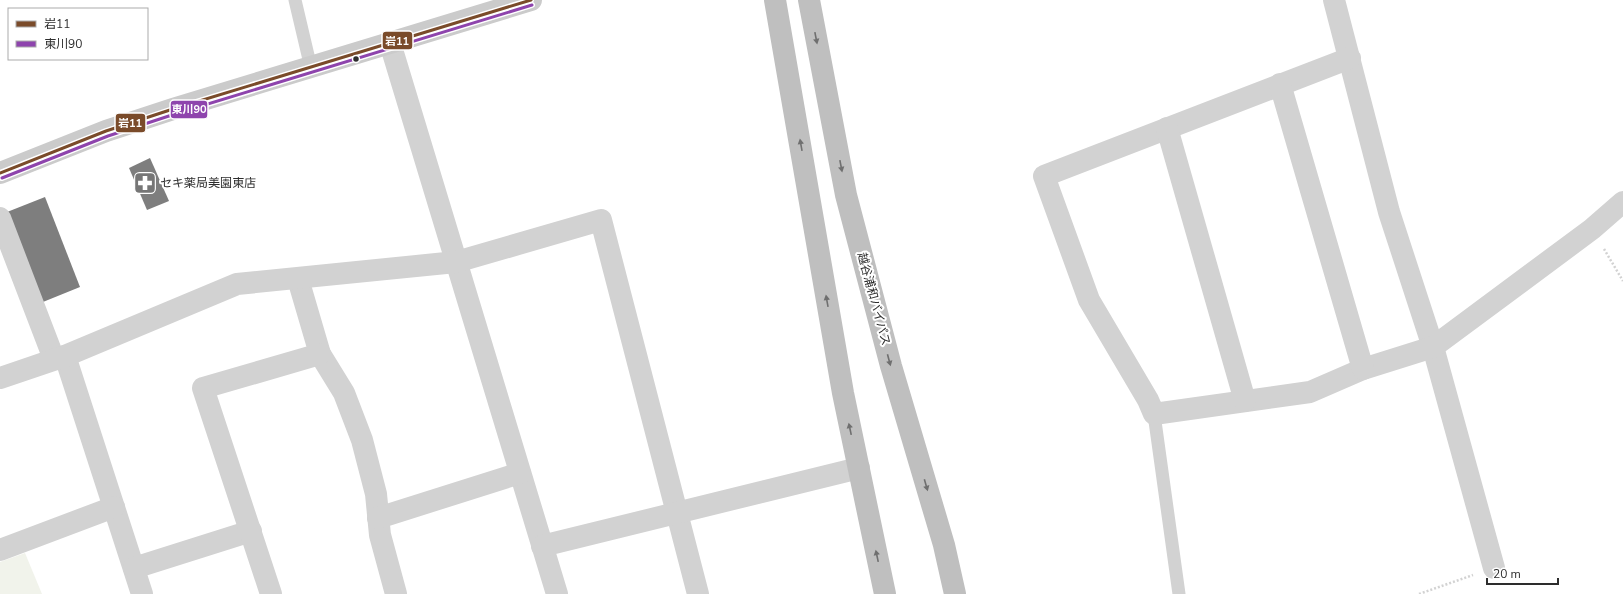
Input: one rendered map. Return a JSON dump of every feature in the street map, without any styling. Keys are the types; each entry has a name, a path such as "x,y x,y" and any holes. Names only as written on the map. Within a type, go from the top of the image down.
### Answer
{"highway":[{"path":"775,0 843,393 885,594"},
{"name":"越谷浦和バイパス","path":"809,0 846,196 891,366 944,545 955,594"},
{"path":"944,545 949,594"}],"main road":[{"path":"0,173 120,126 531,0"}],"street":[{"path":"1334,0 1389,212 1433,347 1494,568"},
{"path":"390,43 557,594"},
{"path":"1350,58 1044,176 1089,300 1148,400 1154,414 1310,392 1363,369 1433,347 1592,229 1623,202"},
{"path":"1280,84 1363,369"},
{"path":"1167,128 1245,401"},
{"path":"0,218 59,358 114,507 142,594"},
{"path":"0,378 59,358 237,284 456,262 601,220 698,594"},
{"path":"298,279 320,354 344,393 362,440 376,494 380,535 396,594"},
{"path":"271,594 203,388 320,354"},
{"path":"542,546 678,514 859,468"},
{"path":"378,518 520,473"},
{"path":"0,550 114,507"},
{"path":"134,568 251,531"}],"lane":[{"path":"295,0 310,68"},
{"path":"1154,414 1179,594"}],"path":[{"path":"1592,229 1623,281"},
{"path":"1419,594 1494,568"}],"shaded area":[{"path":"25,553 42,594 0,594 0,562"}],"building":[{"path":"150,158 169,201 147,210 129,168"},
{"path":"45,197 80,287 38,304 2,214"}],"transit line":[{"name":"岩11","path":"0,173 106,131 173,109 531,0"},
{"name":"東川90","path":"2,178 108,136 175,114 532,5"}],"place":[{"name":"セキ薬局美園東店","path":"145,183"}]}
